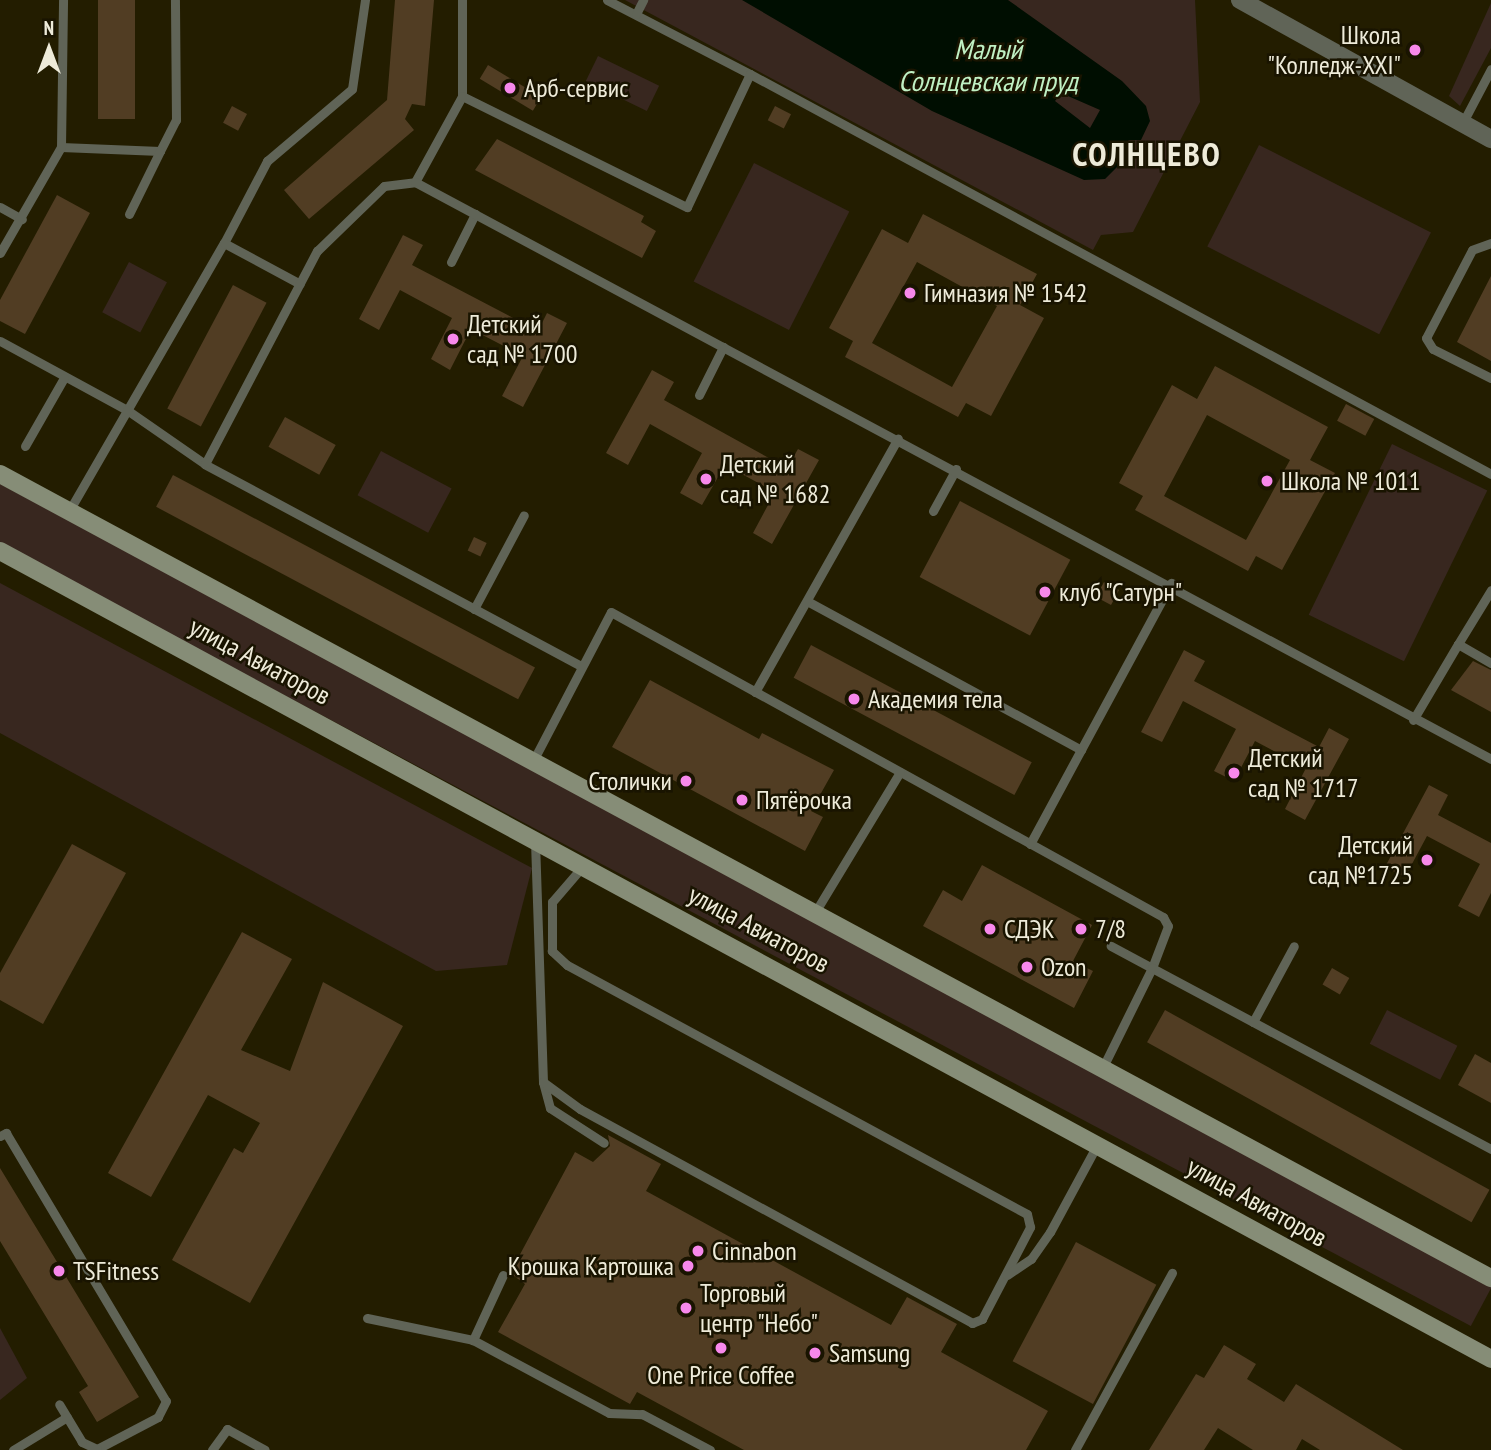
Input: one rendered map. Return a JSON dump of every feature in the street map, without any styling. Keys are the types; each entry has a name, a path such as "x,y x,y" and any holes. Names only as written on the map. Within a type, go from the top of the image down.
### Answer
{"street":[{"path":"1240,0 1491,139"},
{"name":"улица Авиаторов","path":"0,474 1491,1278"},
{"name":"улица Авиаторов","path":"0,551 1491,1359"}],"lane":[{"path":"0,253 22,219 61,147 63,0"},
{"path":"129,214 176,120 175,0"},
{"path":"69,511 224,243 267,161 352,89 365,0"},
{"path":"415,182 462,96 462,0"},
{"path":"607,0 750,74 1491,474"},
{"path":"636,14 643,0"},
{"path":"1462,124 1491,69"},
{"path":"462,96 687,206 750,74"},
{"path":"61,147 160,151"},
{"path":"205,464 317,251 359,205 384,186 415,182 1171,583 1413,720 1491,759"},
{"path":"0,207 22,219"},
{"path":"451,262 475,214"},
{"path":"224,243 300,284"},
{"path":"1491,243 1472,250 1426,338 1433,349 1491,378"},
{"path":"0,341 127,410 205,464 581,666"},
{"path":"699,395 723,347"},
{"path":"25,446 64,378"},
{"path":"755,692 898,438"},
{"path":"933,511 956,469"},
{"path":"474,609 524,515"},
{"path":"1030,844 1171,583"},
{"path":"1413,720 1491,590"},
{"path":"807,601 1081,750"},
{"path":"533,761 611,612 1163,917 1168,936 1102,1069"},
{"path":"1458,644 1491,663"},
{"path":"814,914 900,772"},
{"path":"534,839 543,1082 550,1108 604,1143"},
{"path":"543,1082 580,1109 972,1323 982,1319 1030,1227 1027,1214 577,970 552,951 552,902 583,866"},
{"path":"1111,946 1491,1149"},
{"path":"1253,1022 1294,946"},
{"path":"0,1122 3,1135 166,1401 158,1416 106,1448 86,1445 59,1404"},
{"path":"1005,1276 1031,1259 1050,1233 1097,1145"},
{"path":"1075,1450 1172,1273"},
{"path":"473,1340 503,1275"},
{"path":"367,1318 473,1340 609,1413 642,1415 710,1450"},
{"path":"13,1450 67,1417"},
{"path":"212,1450 227,1429 265,1450"}],"shaded area":[{"path":"625,0 1195,0 1200,102 1133,232 1101,235 1093,250"},
{"path":"1491,3 1491,48 1460,106 1449,96"},
{"path":"598,56 659,86 647,111 586,81"},
{"path":"1259,145 1431,233 1379,334 1207,247"},
{"path":"754,163 849,212 789,330 694,282"},
{"path":"129,262 167,282 140,333 102,312"},
{"path":"1392,444 1487,490 1404,661 1309,615"},
{"path":"381,451 452,489 428,533 358,495"},
{"path":"0,484 1491,1277 1491,1288 1471,1326 0,544"},
{"path":"0,583 532,868 507,965 436,971 0,733"},
{"path":"1387,1010 1457,1046 1440,1080 1370,1044"},
{"path":"0,1328 27,1378 0,1400"}],"water":[{"name":"Малый Солнцевскаи пруд","path":"742,0 1008,0 1122,81 1146,106 1150,121 1141,140 1129,140 1117,153 1118,166 1105,179 1084,180 932,111","holes":["1061,93 1100,110 1090,128 1055,101"]}],"building":[{"path":"98,0 135,0 135,119 98,119"},
{"path":"395,0 434,0 425,106 412,104 405,119 414,130 309,219 284,190 387,100"},
{"name":"Арб-сервис","path":"488,65 541,97 533,111 480,79"},
{"path":"232,106 247,114 238,131 223,123"},
{"path":"775,106 791,114 784,128 768,120"},
{"path":"497,139 644,216 641,222 656,231 642,258 475,170"},
{"path":"57,195 90,213 25,334 0,321 0,300"},
{"path":"923,214 1037,274 1020,305 1044,318 991,416 966,403 958,417 845,357 853,341 829,328 882,229 908,243","holes":["917,262 997,306 952,387 872,343"]},
{"path":"403,235 423,245 412,265 538,331 547,313 567,323 523,407 502,396 523,356 471,329 450,370 431,359 452,318 400,290 379,330 359,319"},
{"path":"1491,276 1491,361 1457,342"},
{"path":"233,285 267,303 201,426 167,409"},
{"path":"1215,366 1328,427 1310,460 1335,473 1282,570 1256,556 1248,571 1135,510 1143,496 1119,483 1172,385 1197,399","holes":["1207,415 1290,460 1246,540 1164,496"]},
{"path":"652,370 674,382 664,400 787,468 798,449 819,460 772,544 753,533 775,492 725,465 702,505 680,493 702,453 650,424 628,465 606,453"},
{"path":"1346,404 1374,419 1365,436 1337,421"},
{"path":"285,417 336,445 319,475 269,447"},
{"path":"173,475 535,667 518,699 156,507"},
{"path":"960,501 1070,560 1030,636 920,577"},
{"path":"474,537 487,543 480,557 468,551"},
{"path":"1104,582 1119,590 1111,605 1096,597"},
{"path":"811,645 1032,762 1014,795 794,678"},
{"path":"1184,650 1205,661 1194,681 1319,747 1329,728 1349,739 1305,820 1285,809 1306,768 1255,741 1234,781 1214,771 1236,729 1183,701 1162,742 1141,732"},
{"path":"1473,661 1491,670 1491,712 1451,690"},
{"path":"650,680 759,739 762,733 834,770 811,811 823,817 805,851 612,747"},
{"path":"1429,785 1448,795 1438,815 1491,843 1491,893 1479,917 1458,906 1480,864 1427,836 1405,877 1385,867"},
{"path":"72,844 126,873 43,1024 0,1000 0,973"},
{"path":"982,865 1092,925 1073,961 1093,971 1074,1008 923,926 943,890 962,901"},
{"path":"242,932 292,959 241,1050 290,1071 323,982 403,1026 250,1303 172,1260 234,1148 243,1153 260,1123 208,1095 151,1197 108,1173"},
{"path":"1332,968 1349,978 1340,994 1322,984"},
{"path":"1165,1010 1489,1190 1472,1222 1147,1042"},
{"path":"1475,1054 1491,1063 1491,1103 1458,1085"},
{"name":"Торговый центр \"Небо\"","path":"608,1135 661,1164 646,1191 891,1325 907,1297 957,1324 941,1352 1048,1411 1026,1450 744,1450 637,1392 630,1404 498,1332 525,1284 510,1273 575,1152 593,1162 610,1146"},
{"path":"0,1168 139,1397 97,1422 79,1392 88,1386 0,1241"},
{"path":"1076,1242 1156,1285 1093,1404 1013,1361"},
{"path":"1224,1345 1256,1364 1247,1379 1284,1402 1296,1384 1403,1450 1320,1450 1302,1439 1296,1450 1253,1450 1218,1428 1204,1450 1149,1450 1196,1374 1204,1378"}],"place":[{"name":"Школа \"Колледж-XXI\"","path":"1415,50"},
{"name":"Арб-сервис","path":"510,88"},
{"name":"Гимназия № 1542","path":"910,293"},
{"name":"Детский сад № 1700","path":"453,339"},
{"name":"Детский сад № 1682","path":"706,479"},
{"name":"Школа № 1011","path":"1267,481"},
{"name":"клуб \"Сатурн\"","path":"1045,592"},
{"name":"Академия тела","path":"854,699"},
{"name":"Детский сад № 1717","path":"1234,773"},
{"name":"Столички","path":"686,781"},
{"name":"Пятёрочка","path":"742,800"},
{"name":"Детский сад №1725","path":"1427,860"},
{"name":"СДЭК","path":"990,929"},
{"name":"7/8","path":"1081,929"},
{"name":"Ozon","path":"1027,967"},
{"name":"Cinnabon","path":"698,1251"},
{"name":"Крошка Картошка","path":"688,1266"},
{"name":"TSFitness","path":"59,1271"},
{"name":"Торговый центр \"Небо\"","path":"686,1308"},
{"name":"One Price Coffee","path":"721,1348"},
{"name":"Samsung","path":"815,1353"}],"district":[{"name":"СОЛНЦЕВО","path":"1147,154"}]}
